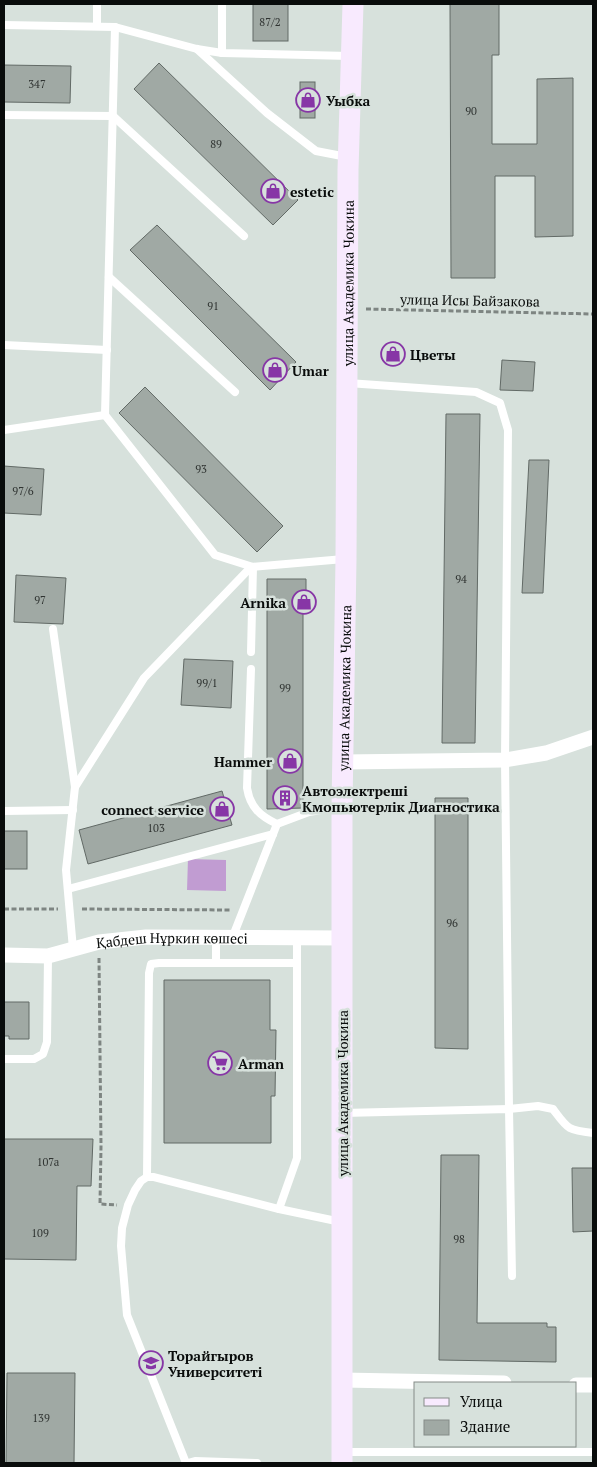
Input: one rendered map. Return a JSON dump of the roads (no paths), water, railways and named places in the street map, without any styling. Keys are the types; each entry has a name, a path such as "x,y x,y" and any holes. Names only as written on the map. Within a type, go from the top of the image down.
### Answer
{"main road":[{"name":"улица Академика Чокина","path":"342,1458 342,807 346,559 346,309 353,4"}],"street":[{"path":"343,762 505,760 546,753 593,737"},
{"name":"Қабдеш Нұркин көшесі","path":"4,955 48,956 99,942 146,937 342,938"},
{"path":"342,1380 450,1382"},
{"path":"577,1385 593,1385"}],"lane":[{"path":"97,4 97,26"},
{"path":"222,4 222,53"},
{"path":"4,25 114,26 197,49 222,53 352,56"},
{"path":"114,26 105,415 215,555 253,567 346,559"},
{"path":"197,49 266,113 316,151 349,157"},
{"path":"4,115 112,116 244,236"},
{"path":"109,277 235,392"},
{"path":"4,345 107,350"},
{"path":"346,383 476,392 500,403 508,430 505,760 512,1276"},
{"path":"4,430 105,415"},
{"path":"251,652 253,567"},
{"path":"75,787 144,678 253,567"},
{"path":"53,629 75,787 66,870 73,949"},
{"path":"251,669 247,788 248,799 253,807 264,818 277,824 309,812 342,807"},
{"path":"4,811 73,810"},
{"path":"233,936 277,824"},
{"path":"68,889 273,834"},
{"path":"216,937 216,963"},
{"path":"279,1208 297,1158 297,938"},
{"path":"4,1058 34,1059 43,1054 48,1042 48,956"},
{"path":"147,1177 149,973 152,964 296,963"},
{"path":"343,1113 509,1110 538,1106 553,1109 566,1127 574,1131 593,1133"},
{"path":"257,1463 187,1463 127,1315 121,1246 122,1228 128,1205 141,1181 147,1177 154,1177 341,1222"},
{"path":"342,1458 593,1452"}],"place":[{"name":"Уыбка","path":"308,100"},
{"name":"estetic","path":"273,191"},
{"name":"Цветы","path":"393,354"},
{"name":"Umar","path":"275,370"},
{"name":"Arnika","path":"304,602"},
{"name":"Hammer","path":"290,761"},
{"name":"Автоэлектреші Кмопьютерлік Диагностика","path":"285,798"},
{"name":"connect service","path":"222,809"},
{"name":"Arman","path":"220,1063"},
{"name":"Торайгыров Университеті","path":"151,1363"}]}
